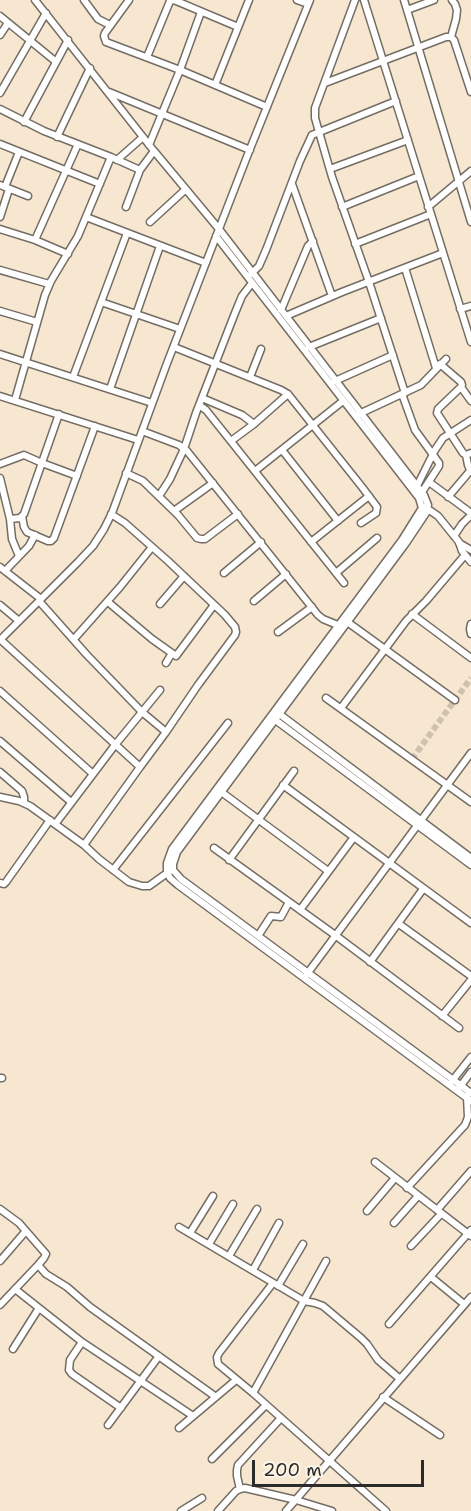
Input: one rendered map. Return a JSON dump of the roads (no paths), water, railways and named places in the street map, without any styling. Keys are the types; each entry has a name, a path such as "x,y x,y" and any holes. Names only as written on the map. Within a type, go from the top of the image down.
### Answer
{"street":[{"path":"35,0 186,189 250,275 286,316 358,415 427,500 406,543 343,623 220,791 177,852 170,871 170,878 178,885 306,975 470,1096 465,1125 407,1188"},
{"path":"84,0 98,19 110,25"},
{"path":"129,0 110,25 104,36 106,42 267,107"},
{"path":"147,57 170,0 238,27"},
{"path":"215,85 249,0"},
{"path":"140,767 0,640 93,546 104,530 217,233 309,2 297,0"},
{"path":"355,0 314,112 342,207 381,318 415,430 439,463 429,482 417,489"},
{"path":"364,0 471,342"},
{"path":"404,0 471,222"},
{"path":"407,10 434,0"},
{"path":"451,37 457,10 452,0"},
{"path":"149,145 201,12"},
{"path":"0,93 46,13"},
{"path":"0,16 55,61"},
{"path":"0,35 8,23"},
{"path":"325,83 418,47 451,37"},
{"path":"451,37 471,92"},
{"path":"24,122 68,40"},
{"path":"57,136 90,69"},
{"path":"107,91 250,150"},
{"path":"250,275 259,266 266,250 310,137 319,131 396,101"},
{"path":"0,109 24,122 140,170"},
{"path":"15,400 49,284 78,236 100,184 114,158 143,137"},
{"path":"330,169 408,140"},
{"path":"0,144 100,184"},
{"path":"35,240 78,144"},
{"path":"126,207 140,170 154,151"},
{"path":"0,217 4,187 19,152"},
{"path":"428,207 471,171"},
{"path":"342,207 419,176"},
{"path":"292,183 332,296"},
{"path":"4,187 28,196"},
{"path":"150,222 186,189"},
{"path":"356,244 431,214"},
{"path":"86,218 206,263"},
{"path":"0,229 68,254"},
{"path":"73,377 127,233"},
{"path":"281,310 308,246 313,241"},
{"path":"110,389 160,246"},
{"path":"286,316 443,253"},
{"path":"405,268 438,366 461,382 461,387 471,401"},
{"path":"0,270 49,284"},
{"path":"250,275 252,283 343,401 358,415"},
{"path":"159,496 184,449 235,313 242,296 252,283"},
{"path":"101,302 180,329"},
{"path":"460,309 471,306"},
{"path":"0,311 37,322"},
{"path":"309,347 381,318"},
{"path":"174,347 288,394 377,507 378,510 361,523"},
{"path":"250,377 261,349"},
{"path":"0,354 152,403"},
{"path":"335,381 393,355"},
{"path":"358,415 421,385 446,358"},
{"path":"448,497 471,471 468,454 463,453 437,411 461,387"},
{"path":"231,441 288,394"},
{"path":"0,396 138,440"},
{"path":"201,401 242,416 254,424"},
{"path":"201,401 344,583"},
{"path":"255,471 343,401"},
{"path":"59,414 22,516 27,532 48,541 54,538 95,426"},
{"path":"417,489 433,453 443,438 471,420"},
{"path":"142,431 184,449 323,619 343,623 385,648 455,700"},
{"path":"282,450 338,521"},
{"path":"0,464 24,455 77,476"},
{"path":"126,473 143,482 159,496 197,538 205,539 238,514"},
{"path":"0,478 10,519 12,539 19,556"},
{"path":"429,482 471,514 462,524 456,539"},
{"path":"174,512 213,483"},
{"path":"311,542 369,496"},
{"path":"425,507 438,516 468,553 471,562"},
{"path":"84,845 236,635 235,627 214,604 125,523 111,514"},
{"path":"10,519 22,516"},
{"path":"35,536 29,546 2,569 40,600 142,712 166,732"},
{"path":"336,573 377,538"},
{"path":"224,573 261,542"},
{"path":"74,639 108,602 152,547"},
{"path":"341,708 412,614 468,553"},
{"path":"254,601 286,574"},
{"path":"160,604 184,576"},
{"path":"108,602 176,656 214,604"},
{"path":"0,605 19,621"},
{"path":"278,632 312,607"},
{"path":"412,614 471,658"},
{"path":"471,624 471,634"},
{"path":"166,663 172,653"},
{"path":"0,883 4,884 9,879 53,821 71,802 160,690"},
{"path":"0,691 93,774"},
{"path":"326,698 471,802"},
{"path":"278,712 471,865"},
{"path":"273,719 471,858"},
{"path":"113,870 228,723"},
{"path":"0,741 71,802"},
{"path":"306,975 471,753"},
{"path":"230,860 294,771"},
{"path":"0,772 22,791 24,803"},
{"path":"283,785 471,923"},
{"path":"220,791 328,871"},
{"path":"1,799 24,803 53,821 129,882 149,886 170,871"},
{"path":"300,910 354,837"},
{"path":"214,849 335,935 459,1028"},
{"path":"170,871 258,936 306,975"},
{"path":"370,962 423,889"},
{"path":"258,936 271,916 281,917 289,902"},
{"path":"399,924 471,978 442,1016"},
{"path":"451,1082 471,1058"},
{"path":"459,1088 471,1072"},
{"path":"375,1162 470,1234 389,1324"},
{"path":"411,1246 471,1171"},
{"path":"367,1210 395,1178"},
{"path":"190,1233 213,1196"},
{"path":"394,1223 418,1196"},
{"path":"209,1244 233,1204"},
{"path":"229,1256 256,1209"},
{"path":"0,1305 46,1254 19,1223 1,1212"},
{"path":"253,1270 279,1223"},
{"path":"179,1227 304,1301 323,1306 361,1338 378,1360 400,1379"},
{"path":"0,1261 26,1232"},
{"path":"303,1244 275,1285 217,1357 218,1364 383,1510"},
{"path":"253,1393 326,1261"},
{"path":"38,1265 46,1274 67,1287 90,1308 216,1397"},
{"path":"431,1277 464,1304"},
{"path":"15,1289 82,1342 194,1416"},
{"path":"286,1511 471,1297"},
{"path":"13,1349 39,1308"},
{"path":"82,1342 70,1360 69,1370 121,1408"},
{"path":"108,1425 159,1356"},
{"path":"179,1428 236,1380"},
{"path":"383,1397 440,1436"},
{"path":"212,1458 266,1405"},
{"path":"240,1489 237,1476 238,1465 281,1418"},
{"path":"218,1511 240,1489 245,1488 331,1511"},
{"path":"181,1511 190,1509 202,1498"}],"tunnel":[{"path":"412,759 471,678"}]}
